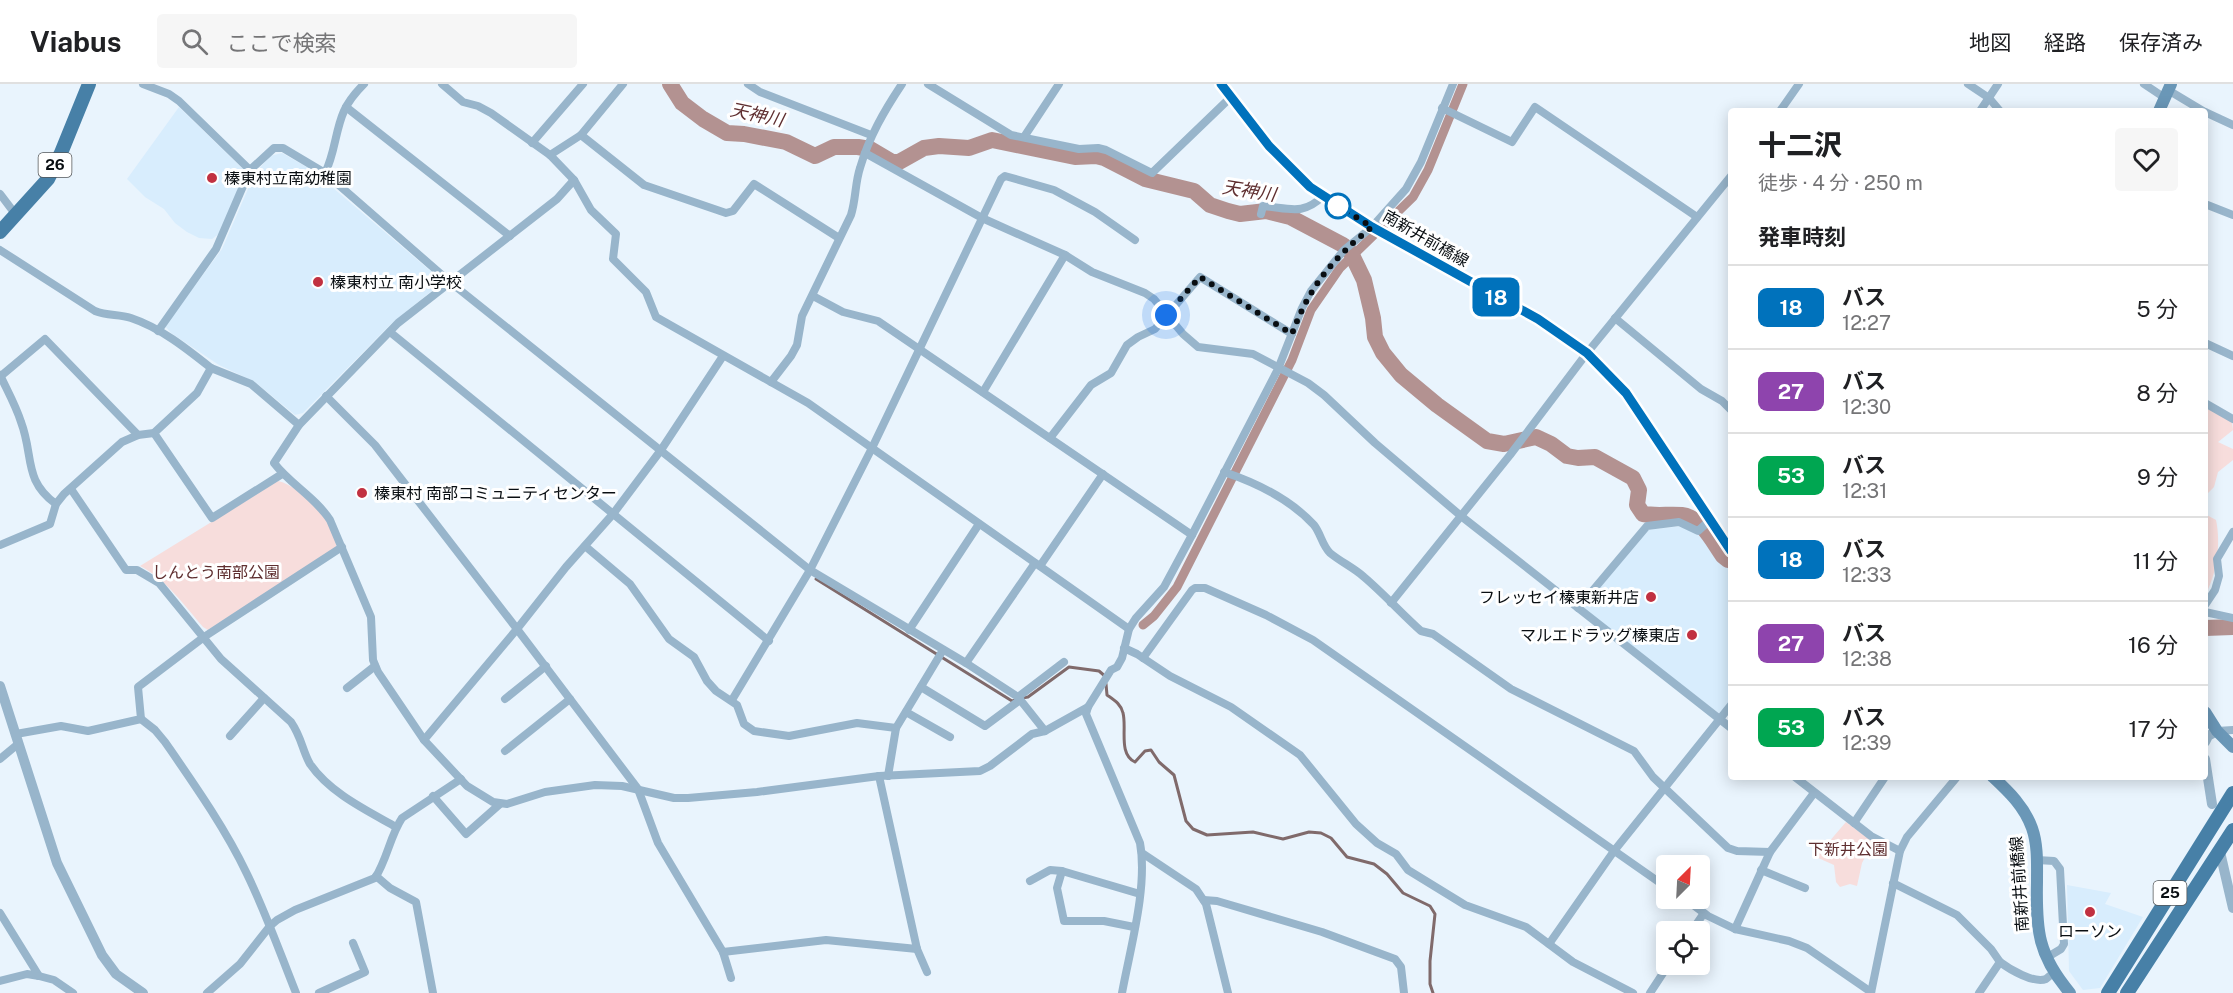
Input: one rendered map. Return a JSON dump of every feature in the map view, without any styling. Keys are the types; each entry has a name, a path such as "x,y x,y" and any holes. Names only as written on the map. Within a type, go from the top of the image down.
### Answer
{"main road":[{"name":"26","path":"0,232 48,179 89,84"},
{"name":"南新井前橋線","path":"1221,84 1283,161 1310,187 1372,227 1538,319 1587,353 1626,393 1728,547"},
{"path":"2160,108 2168,91"},
{"path":"2208,717 2217,731 2233,747"},
{"name":"南新井前橋線","path":"1996,780 2015,798 2024,812 2035,840 2036,917 2039,935 2046,958 2054,973 2070,993"},
{"name":"25","path":"2108,993 2233,793"},
{"name":"25","path":"2127,993 2233,830"}],"street":[{"path":"143,84 169,94 179,102 250,170"},
{"path":"325,173 332,161 346,107 364,84"},
{"path":"442,84 463,102 491,112 550,155 574,180 591,210 616,234 613,259 646,292 653,314 808,403 1129,629"},
{"path":"532,143 583,84"},
{"path":"550,155 581,135 622,84"},
{"path":"748,84 760,92 871,135"},
{"path":"771,382 797,345 802,316 855,203 859,170 871,135 902,84"},
{"path":"928,84 1002,132 1079,149 1106,150 1152,173 1231,97"},
{"path":"1024,137 1059,84"},
{"path":"1122,993 1140,894 1142,853 1140,843 1086,714 1088,707 1111,670 1117,667 1129,629 1164,587 1192,535 1278,369 1311,291 1344,250 1372,227 1406,189 1448,111 1453,84"},
{"path":"1782,108 1799,84"},
{"path":"1968,84 1989,98 1997,108"},
{"path":"1982,108 1998,84"},
{"path":"2144,84 2168,91 2197,108"},
{"path":"346,107 510,236"},
{"path":"1448,111 1512,142 1535,107 1697,217"},
{"path":"2208,114 2233,125"},
{"path":"581,135 644,185 730,213 754,184 839,238"},
{"path":"158,331 216,249 250,170 274,148 284,148 325,173 450,282 810,570 966,663 1019,698 1046,732"},
{"path":"865,153 982,218 1065,255 1092,272 1145,293 1154,299 1166,315 1198,347 1246,352 1308,383 1324,395 1375,444 1461,516 1728,726"},
{"path":"732,700 810,570 872,448 1001,179 1005,176 1054,190 1095,212 1135,240"},
{"path":"500,804 488,799 461,779 424,740 375,666 370,617 330,520 320,506 282,474 274,463 299,425 390,332 557,199 574,180"},
{"path":"1391,603 1587,353 1728,180"},
{"path":"0,194 16,215"},
{"path":"1262,211 1263,206 1302,209 1314,205 1323,196"},
{"path":"2208,205 2233,215"},
{"path":"0,250 94,311 104,315 131,318 158,331 211,368 251,384 299,425"},
{"path":"984,392 1065,255"},
{"path":"1050,438 1090,385 1111,373 1127,345 1155,329 1200,277 1292,334"},
{"path":"813,296 843,312 878,321 1192,535"},
{"path":"1615,318 1683,375 1728,407"},
{"path":"390,332 769,641"},
{"path":"56,504 36,485 22,422 0,375 45,339 138,435"},
{"path":"2208,344 2233,356"},
{"path":"424,740 566,567 613,514 661,450 723,356"},
{"path":"0,545 50,524 56,504 71,489 122,442 138,435 154,433 197,393 211,368"},
{"path":"326,396 375,445 638,789 658,843 723,952 731,978"},
{"path":"2208,405 2233,419"},
{"path":"154,433 212,518 282,474"},
{"path":"1224,472 1277,495 1303,513 1320,533 1328,551 1362,575 1421,631 1433,634 1511,689 1634,751 1653,777 1680,805 1728,848 1737,851 1770,852"},
{"path":"966,663 1103,474"},
{"path":"71,489 126,570 137,570 159,583 221,659 291,722 300,734 309,762 318,774 345,798 396,827"},
{"path":"1578,608 1647,526 1679,522 1698,531 1710,520"},
{"path":"909,630 979,524"},
{"path":"2208,600 2215,590 2219,576 2217,559 2233,532"},
{"path":"585,546 630,584 669,639 693,657 707,681 716,691 737,705 744,724 754,732 789,736 857,723 897,728"},
{"path":"296,993 247,873 165,742 141,719 138,687 204,637 342,548"},
{"path":"1143,658 1192,590 1205,588 1266,615 1313,640 1656,880"},
{"path":"2208,613 2233,618"},
{"path":"1124,648 1170,676 1231,707 1300,755 1356,824 1377,843 1396,854 1408,870 1465,905 1526,927 1573,962 1634,993"},
{"path":"927,972 917,949 884,776 897,728 943,650"},
{"path":"921,687 985,726 1064,662"},
{"path":"347,688 375,666"},
{"path":"505,699 546,666"},
{"path":"0,686 57,862 97,945 116,974 143,993"},
{"path":"230,736 264,698"},
{"path":"505,751 570,699"},
{"path":"433,796 466,834 500,804 576,786 595,785 638,789 674,798 688,798 884,776 980,771 1032,734 1046,732 1088,707"},
{"path":"1549,944 1614,851 1728,709"},
{"path":"906,712 950,737"},
{"path":"0,759 17,739 61,726 88,731 141,719"},
{"path":"2208,736 2217,731 2233,730"},
{"path":"2208,778 2212,804"},
{"path":"207,993 240,964 270,926 295,910 366,883 376,876 396,827 406,814 461,779"},
{"path":"1799,780 1871,836 1900,850"},
{"path":"1854,823 1883,780"},
{"path":"1699,909 1735,928 1789,941 1807,948 1871,993 1900,850 1907,837 1954,780"},
{"path":"1735,928 1770,852 1814,793"},
{"path":"2220,852 2233,908"},
{"path":"1142,853 1196,889 1204,900 1228,993"},
{"path":"2037,860 2054,861 2060,869 2064,944 2061,949 2046,958"},
{"path":"1030,881 1050,870 1062,871 1140,894"},
{"path":"1761,870 1805,888"},
{"path":"1062,871 1057,888 1064,921 1104,921 1134,927"},
{"path":"376,876 390,888 416,902 433,993"},
{"path":"1893,883 1957,915 2000,962 2013,972 2039,980 2046,979 2054,973"},
{"path":"1204,900 1217,901 1322,932 1395,959 1401,967 1404,993"},
{"path":"0,913 39,976"},
{"path":"1699,921 1704,913"},
{"path":"723,952 826,940 917,949"},
{"path":"319,993 365,972 353,943"},
{"path":"1979,993 2000,962"},
{"path":"0,981 27,974 54,980 73,993"},
{"path":"1650,993 1662,975"}],"shaded area":[{"path":"179,107 246,174 220,233 212,239 199,238 187,232 175,223 164,209 145,197 127,179"},
{"name":"榛東村立 南小学校","path":"282,153 312,170 440,279 439,285 391,324 303,413 295,415 255,382 219,365 171,333 165,326 222,249 254,175 270,156"},
{"path":"1682,526 1701,531 1728,567 1728,704 1720,714 1585,611 1584,606 1646,530"},
{"path":"2067,885 2111,893 2105,904 2143,917 2100,988 2083,990 2069,971"}],"green space":[{"path":"2208,408 2232,422 2233,430 2218,442 2233,449 2233,460 2218,472 2214,487 2208,493"},
{"name":"しんとう南部公園","path":"278,481 296,490 316,507 331,528 336,547 208,630 166,585 140,566"},
{"path":"2208,516 2216,520 2218,538 2217,558 2208,589"},
{"name":"下新井公園","path":"1846,822 1873,842 1862,863 1857,886 1850,884 1840,887 1836,882 1834,865 1816,857"}],"waterway":[{"name":"天神川","path":"670,84 682,103 727,133 786,142 815,156 834,147 858,147 870,149 892,162 899,162 924,148 939,146 969,148 992,140 1075,157 1104,158 1145,179 1194,191 1210,205 1228,211 1240,214 1266,211 1290,217 1343,245 1351,253 1364,280 1375,337 1383,353 1401,375 1437,405 1487,441 1504,444 1536,437 1551,444 1567,456 1595,457 1633,478 1639,490 1637,505 1643,514 1682,515 1695,520 1728,560"},
{"path":"1143,625 1154,616 1177,587 1292,360 1311,310 1340,268 1413,197 1428,170 1463,84"},
{"path":"816,579 1012,701 1016,700"},
{"name":"天神川","path":"2208,628 2233,627"},
{"path":"1022,698 1028,697 1069,667 1099,671 1106,677"},
{"path":"1106,684 1107,695 1119,705 1123,713 1127,753 1135,762 1145,751 1151,750 1159,762 1174,775 1186,821 1193,829 1207,835 1253,832 1283,839 1309,832 1321,833 1331,838 1347,857 1374,864 1387,874 1403,893 1430,906 1435,914 1430,961 1430,984 1433,993"}],"bus line":[{"name":"18","path":"1221,84 1269,146 1310,187 1372,227 1538,319 1563,335 1598,363 1626,393 1639,411 1728,546"}],"place":[{"name":"榛東村立南幼稚園","path":"212,178"},
{"name":"榛東村立 南小学校","path":"318,282"},
{"name":"榛東村 南部コミュニティセンター","path":"362,493"},
{"name":"フレッセイ榛東新井店","path":"1651,597"},
{"name":"マルエドラッグ榛東店","path":"1692,635"},
{"name":"ローソン","path":"2090,912"}],"route":[{"path":"1166,315 1200,277 1292,334 1311,291 1344,250 1372,227 1335,204 1338,206"}]}
